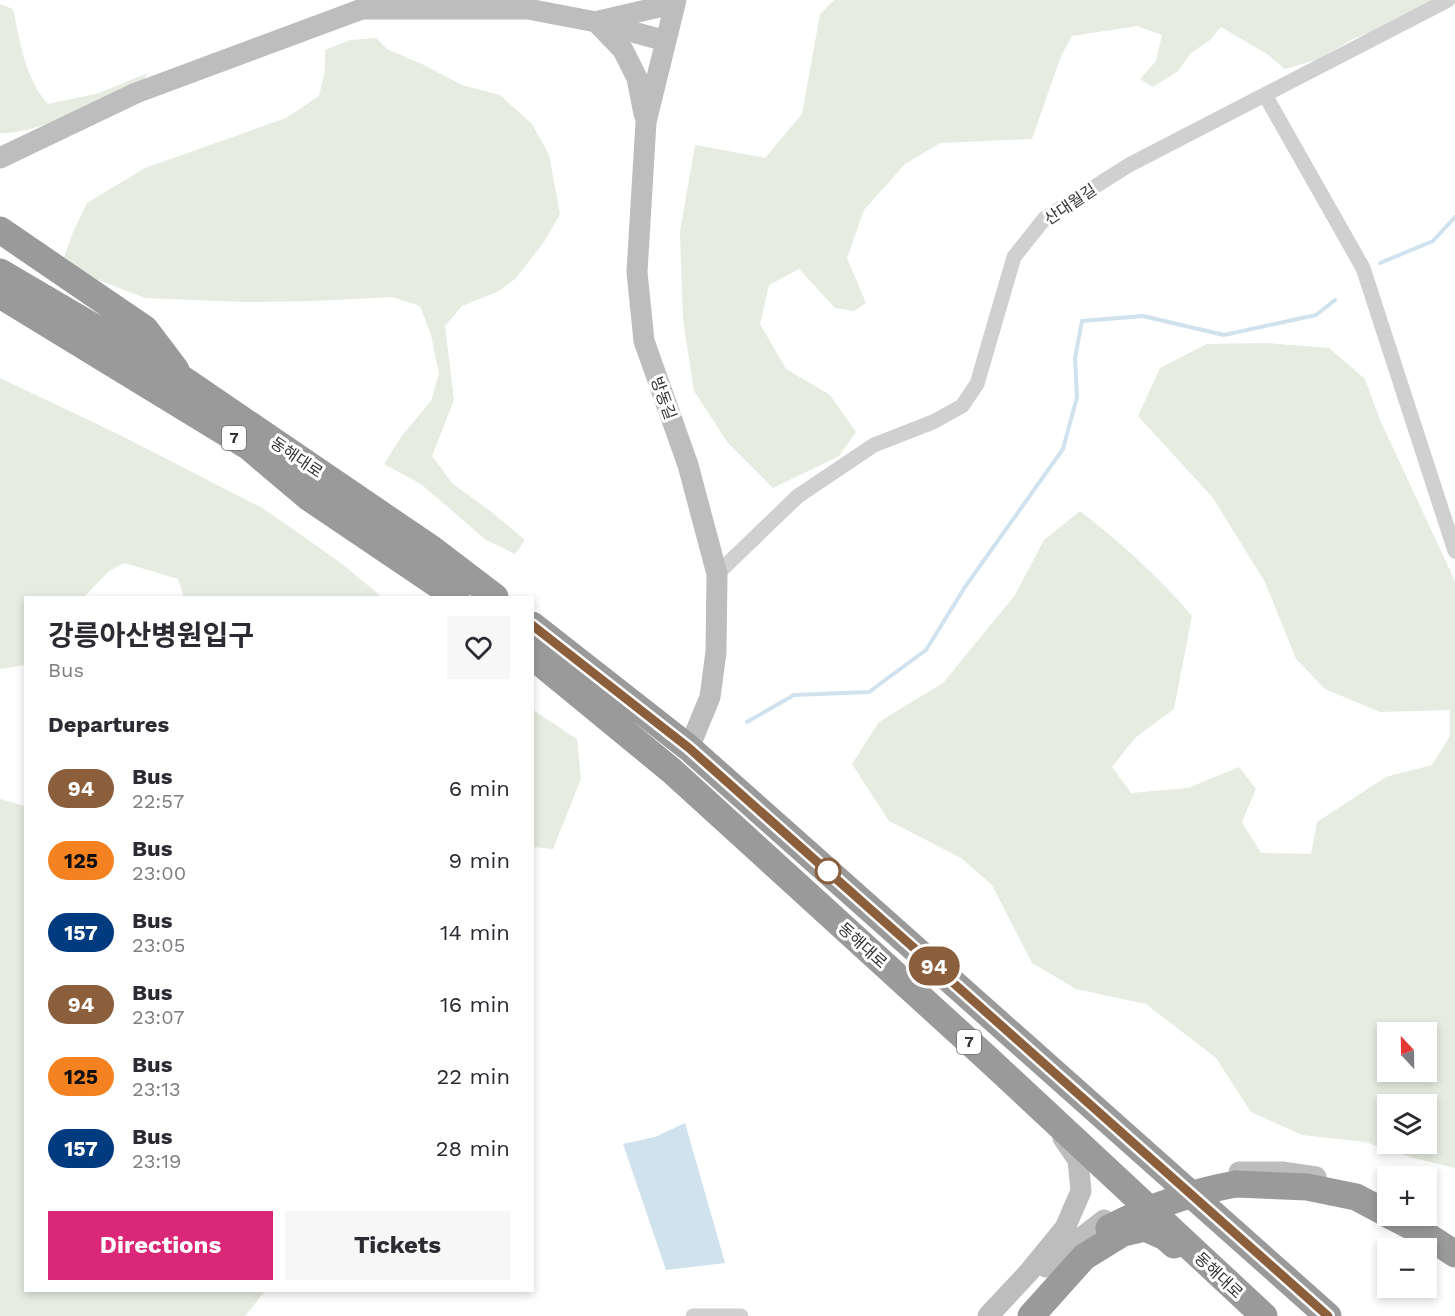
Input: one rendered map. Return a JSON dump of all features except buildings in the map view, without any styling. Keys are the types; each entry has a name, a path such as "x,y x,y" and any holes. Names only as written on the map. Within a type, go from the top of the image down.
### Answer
{"highway":[{"path":"0,230 145,329 184,380"},
{"name":"동해대로","path":"0,272 184,380 432,549 494,596"},
{"name":"동해대로","path":"0,295 249,447 308,497 455,596"},
{"path":"0,318 204,431 308,497"},
{"name":"동해대로","path":"534,627 689,748 1328,1316"},
{"name":"동해대로","path":"534,658 672,771 987,1058 1264,1316"},
{"path":"672,771 689,748"},
{"path":"1013,1316 1107,1224 1235,1178 1307,1187 1356,1197 1377,1208"},
{"path":"1411,1226 1455,1254"},
{"path":"1031,1316 1084,1257 1123,1233 1145,1228 1165,1237 1259,1316"}],"street":[{"path":"596,22 659,7 668,0"},
{"name":"방동길","path":"676,0 646,122 637,272 644,340 688,465 717,574 716,652 710,697 689,748"},
{"name":"산대월길","path":"717,574 798,496 874,445 933,422 962,406 976,384 997,321 1014,257 1045,218 1129,165 1448,0"},
{"path":"0,158 136,93 357,5 528,5 666,41"},
{"path":"596,22 623,50 637,78 646,122"},
{"path":"1265,95 1363,268 1455,551"},
{"path":"987,1058 1059,1133 1078,1160 1081,1191 1065,1228 1029,1272 988,1316"},
{"path":"1235,1178 1282,1172 1332,1180 1377,1194"},
{"path":"1001,1316 1055,1258 1107,1224"},
{"path":"1433,1226 1455,1239"},
{"path":"693,1316 741,1316"}],"shaded area":[{"path":"834,0 1435,0 1411,16 1353,39 1319,59 1285,69 1267,54 1221,27 1210,40 1191,53 1178,71 1153,87 1140,79 1156,61 1162,35 1137,26 1072,36 1061,56 1032,139 940,143 905,164 864,210 847,258 866,303 854,311 835,308 799,269 769,285 760,324 786,369 830,395 856,432 839,456 773,488 728,443 694,391 683,320 680,232 695,145 765,158 802,114 820,14"},
{"path":"0,4 13,9 29,71 40,94 48,104 99,93 148,73 141,84 51,123 32,129 0,133"},
{"path":"376,38 387,49 462,85 500,95 532,124 549,155 560,214 544,242 515,279 499,291 462,306 445,326 454,400 432,456 453,484 525,540 515,554 486,540 421,484 384,464 401,437 431,401 439,374 431,335 420,306 392,297 246,302 145,298 93,278 64,257 87,203 145,168 286,118 319,96 325,70 325,50 350,40"},
{"path":"1268,343 1329,348 1365,379 1380,420 1455,581 1455,1168 1402,1154 1437,1154 1437,1094 1377,1094 1377,1146 1365,1142 1302,1135 1251,1112 1216,1058 1146,1004 1076,989 1032,963 992,885 961,858 889,821 852,764 879,722 943,683 1015,595 1044,540 1080,511 1139,560 1192,616 1174,709 1135,738 1112,767 1131,793 1188,788 1239,767 1256,789 1242,822 1261,853 1311,854 1317,822 1386,777 1432,765 1450,736 1450,710 1380,712 1325,689 1296,659 1265,582 1213,498 1138,416 1160,368 1207,344"},
{"path":"0,378 120,435 264,509 341,563 381,596 184,596 178,579 124,563 109,571 85,596 24,596 24,665 0,669"},
{"path":"534,711 577,739 581,779 553,849 534,847"},
{"path":"0,799 24,806 24,1292 264,1292 245,1316 0,1316"}],"water":[{"path":"685,1123 725,1263 666,1270 623,1144 655,1137"}],"waterway":[{"path":"1380,263 1433,241 1455,217"},
{"path":"747,722 794,695 869,692 926,650 965,587 1063,449 1077,397 1075,358 1082,321 1143,316 1224,335 1316,315 1335,300"}],"bus line":[{"name":"94","path":"534,626 689,748 1328,1316"}]}
